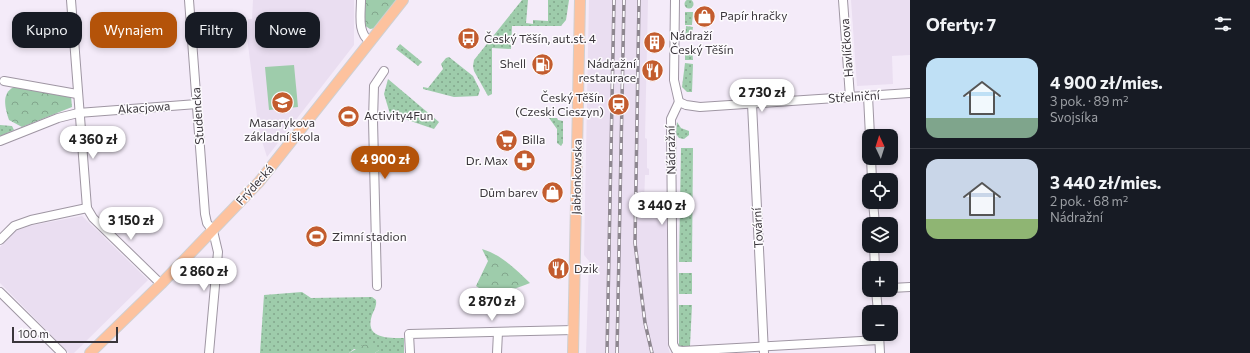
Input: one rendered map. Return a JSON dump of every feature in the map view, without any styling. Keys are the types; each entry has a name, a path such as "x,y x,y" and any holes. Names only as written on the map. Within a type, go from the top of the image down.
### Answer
{"main road":[{"name":"Frýdecká","path":"90,353 161,284 259,182 403,0"},
{"name":"Jabłonkowska","path":"573,353 580,0"}],"street":[{"path":"71,0 78,113 87,208 93,218 161,284"},
{"name":"Studencka","path":"189,0 205,214 207,223 213,231 218,252 209,353"},
{"path":"361,0 361,30 363,37 370,42"},
{"path":"675,0 674,80 679,102"},
{"name":"Havlíčkova","path":"843,0 850,97"},
{"path":"377,286 373,120 374,86 384,71"},
{"path":"4,81 77,94"},
{"name":"Střelniční","path":"679,102 686,105 695,106 752,104 910,93"},
{"path":"868,96 870,129"},
{"name":"Nádražní","path":"679,102 671,119 674,344 676,350 764,350"},
{"name":"Akacjowa","path":"0,141 58,118 78,113 197,104"},
{"name":"Tovární","path":"752,104 764,350"},
{"path":"0,240 14,226 31,220 87,208"},
{"path":"898,288 910,287"},
{"path":"0,292 62,353"},
{"path":"410,353 410,334 574,330"},
{"path":"497,353 498,332"},
{"path":"764,350 862,339"},
{"path":"879,341 880,353"}],"shaded area":[{"name":"Masarykova základní škola","path":"253,0 354,0 354,45 267,157 259,132 247,37 248,19 252,19"},
{"path":"589,0 648,0 645,138 647,139 647,168 649,169 649,175 645,175 644,205 656,205 656,210 663,210 669,216 668,347 670,353 586,353 589,261 584,255"},
{"path":"851,0 910,0 910,55 892,56 893,84 857,86"},
{"path":"82,216 148,280 74,353 69,353 0,283 0,247 16,231 28,226"}],"green space":[{"path":"689,-1 694,4 689,9 684,4"},
{"path":"365,0 397,0 376,28 370,29 364,25"},
{"path":"522,0 528,0 526,23 533,24 533,20 548,21 548,0 569,0 566,20 561,26 512,26 511,49 492,48 492,94 488,96 474,71 474,60"},
{"path":"685,12 693,12 692,25 685,25"},
{"path":"686,26 693,27 691,41 685,40"},
{"path":"400,44 422,62 418,66 396,49"},
{"path":"692,47 693,60 685,60 685,48"},
{"path":"449,57 473,76 480,90 478,96 454,97 423,89 423,87 428,88 443,69 441,64 446,58"},
{"path":"685,63 693,64 692,92 687,92 682,87"},
{"path":"294,65 298,107 269,110 265,67"},
{"path":"388,79 439,122 434,129 390,114 384,94"},
{"path":"14,87 71,96 72,107 22,127 9,120 6,111 5,101 7,93"},
{"path":"549,118 557,118 558,120 563,121 563,143 561,146 557,143 557,129"},
{"path":"677,122 681,128 689,131 689,135 684,139 679,138 676,134"},
{"path":"0,125 12,126 14,130 0,136"},
{"path":"681,148 693,148 692,262 679,262"},
{"path":"482,249 502,259 530,283 510,290 495,292 476,286 488,261"},
{"path":"679,273 692,273 692,294 679,294"},
{"path":"302,292 311,298 372,297 376,300 376,302 370,323 371,329 379,336 404,338 404,353 375,353 379,350 354,349 349,353 260,353 264,295"},
{"path":"679,305 692,305 690,346 679,346"},
{"path":"374,343 379,350 375,353 349,353 363,345"}],"railway":[{"path":"607,353 614,0"},
{"path":"617,353 624,0"},
{"path":"639,0 635,243 645,323 652,353"}],"place":[{"name":"Papír hračky","path":"705,16"},
{"name":"Český Těšín, aut.st. 4","path":"468,39"},
{"name":"Nádraží Český Těšín","path":"655,43"},
{"name":"Shell","path":"542,64"},
{"name":"Nádražní restaurace","path":"652,71"},
{"name":"Masarykova základní škola","path":"282,102"},
{"name":"Český Těšín (Czeski Cieszyn)","path":"619,105"},
{"name":"Activity4Fun","path":"348,116"},
{"name":"Billa","path":"506,140"},
{"name":"Dr. Max","path":"524,161"},
{"name":"Dům barev","path":"553,193"},
{"name":"Zimní stadion","path":"317,237"},
{"name":"Dzik","path":"558,269"}]}
